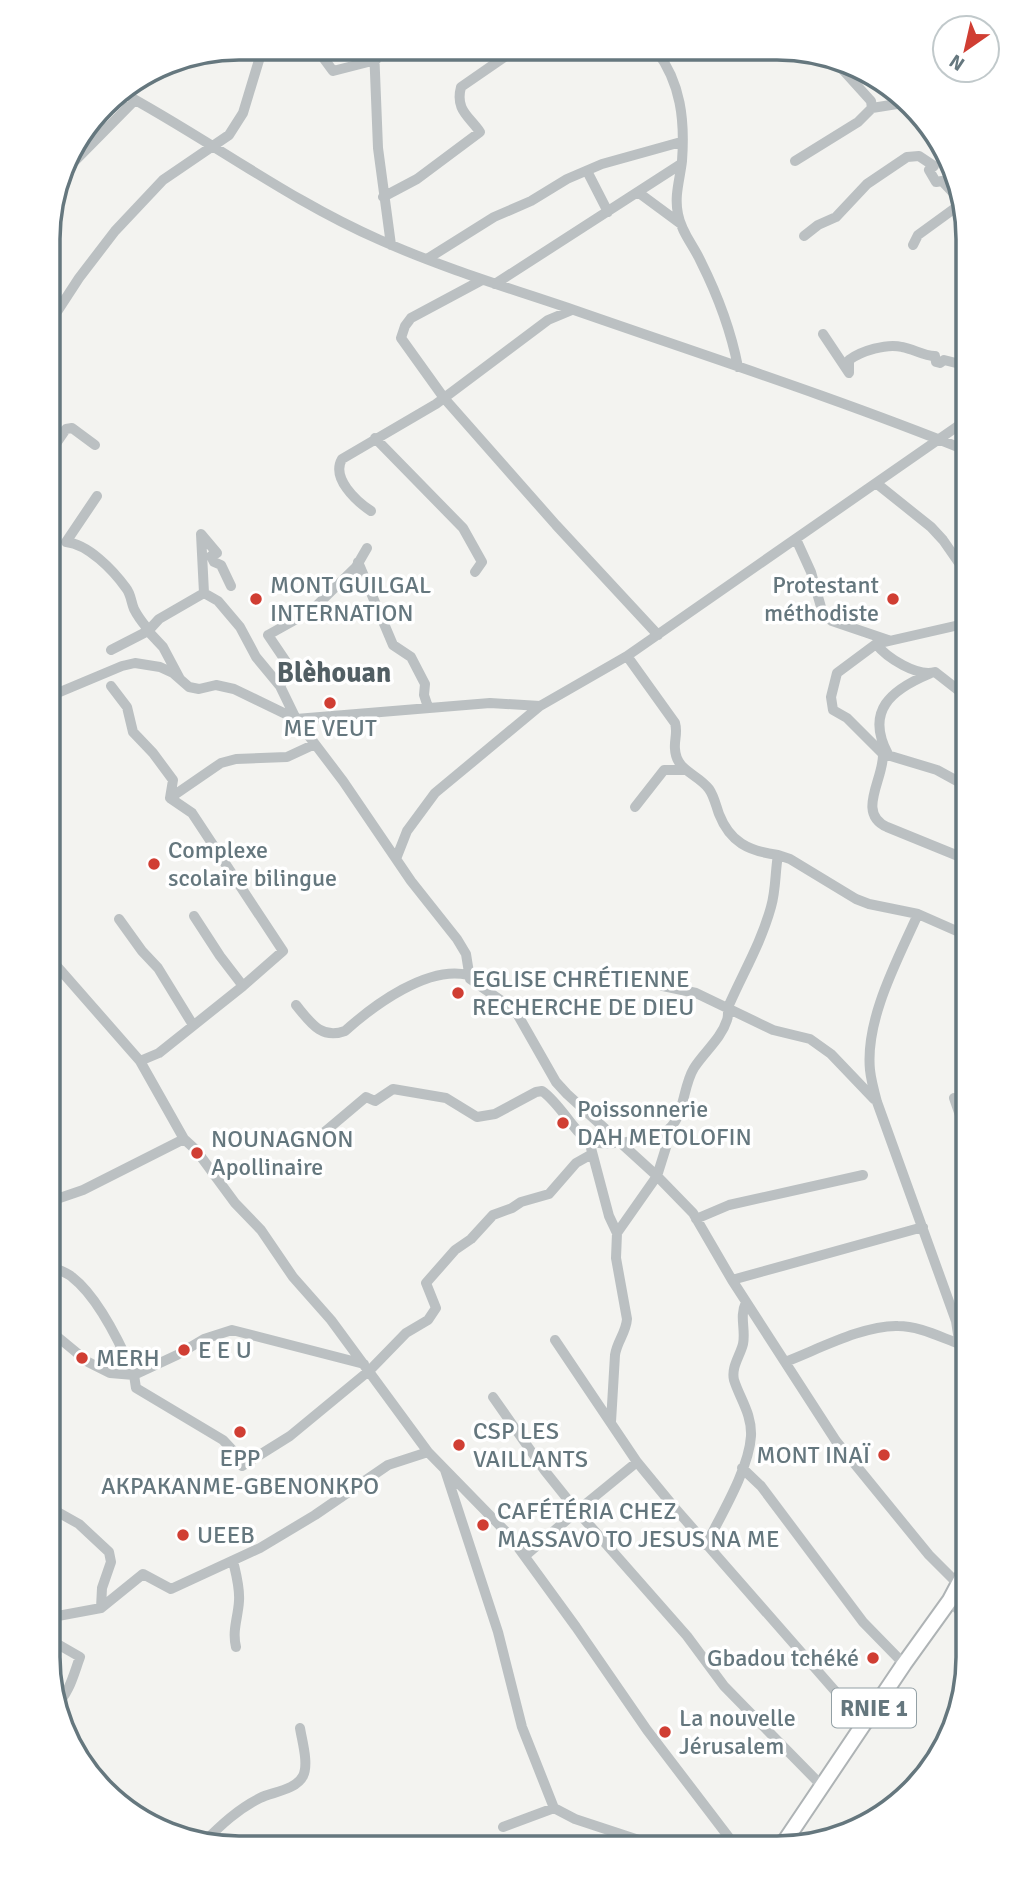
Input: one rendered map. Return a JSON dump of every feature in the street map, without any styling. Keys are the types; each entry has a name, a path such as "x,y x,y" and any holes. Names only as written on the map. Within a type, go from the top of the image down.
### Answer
{"highway":[{"name":"RNIE 1","path":"789,1835 950,1600 955,1588"}],"street":[{"path":"59,309 115,231 163,180 229,135 243,113 259,60"},
{"path":"324,60 333,72 376,60 374,107 391,245"},
{"path":"383,197 417,179 480,132 465,116 459,92 461,87 500,60"},
{"path":"663,60 670,69 682,108 678,214 715,292 733,339 738,368"},
{"path":"847,74 871,101 872,108"},
{"path":"131,97 292,194 391,245 482,280 956,446"},
{"path":"81,155 135,100"},
{"path":"795,161 858,122 872,108 894,104"},
{"path":"427,259 494,216 531,201 567,179 681,142"},
{"path":"804,236 818,225 836,217 867,184 907,158 919,156 934,166 929,170 931,176 948,187"},
{"path":"495,284 681,164"},
{"path":"587,171 608,212"},
{"path":"639,193 682,225"},
{"path":"913,245 925,229 953,209"},
{"path":"482,280 411,318 401,338 444,398 658,635"},
{"path":"371,511 352,496 339,472 342,459 444,398 548,320 572,310"},
{"path":"823,334 849,373 849,360 857,353 890,346 901,346 935,356 936,362 944,360 956,363"},
{"path":"396,859 407,831 435,793 540,706 627,656 956,427"},
{"path":"59,439 66,429 72,428 94,445"},
{"path":"375,438 463,528 482,562 475,572"},
{"path":"876,483 931,527 956,558"},
{"path":"97,496 66,542 82,545 101,563 108,565 130,594 134,610 147,628 146,632 163,647 180,679"},
{"path":"204,593 201,534 217,553 211,556 214,562 221,565 231,586"},
{"path":"796,539 811,572 823,614 832,621 888,640"},
{"path":"280,686 291,669 268,635 311,611 356,567 367,548"},
{"path":"358,562 393,645 411,657 425,684 424,695 428,707"},
{"path":"111,650 146,632 159,619 204,593"},
{"path":"204,593 218,601 240,627 256,657 280,686 296,719 344,781 396,859 466,954 468,975 474,983 510,1005 556,1082 687,1205 836,1441 929,1555 955,1581"},
{"path":"956,626 876,644 837,673 832,706 836,712 855,724 886,755 937,770 956,780"},
{"path":"876,644 883,653 904,665 929,674"},
{"path":"627,656 677,729 675,750 664,770 635,807"},
{"path":"59,692 135,663 160,667 189,687 199,689 216,685 234,689 296,719 490,703 540,706"},
{"path":"956,688 935,672 914,680 886,703 879,715 878,730 886,755 872,809 876,820 887,827 956,855"},
{"path":"111,686 127,707 133,733 153,753 173,780 170,798"},
{"path":"170,798 221,763 236,759 287,757 315,744"},
{"path":"675,750 683,770 711,792 725,828 731,836 749,848 790,859 856,899 918,914 956,931"},
{"path":"664,770 683,770"},
{"path":"140,1061 159,1052 283,951 192,813 170,798"},
{"path":"617,1233 657,1176 694,1067 714,1044 756,952 771,907 778,855"},
{"path":"918,914 886,986 874,1028 869,1068 877,1102 955,1319"},
{"path":"194,916 243,986"},
{"path":"119,919 158,968 193,1025"},
{"path":"59,969 140,1061 184,1139 196,1150 235,1203 261,1230 293,1277 331,1320 428,1452 509,1535 647,1730 728,1836"},
{"path":"296,1005 317,1030 337,1034 345,1031 393,994 414,983 454,971 468,975"},
{"path":"663,986 696,993 728,1014 739,1015 773,1030 810,1039 831,1054 877,1102"},
{"path":"848,1071 869,1068"},
{"path":"315,1140 366,1097 375,1101 393,1089 446,1098 477,1118 495,1114 542,1091 563,1109 589,1141 609,1216 617,1233 616,1258 627,1319 615,1355 611,1423"},
{"path":"954,1098 955,1102"},
{"path":"589,1141 619,1142 657,1136 673,1125"},
{"path":"59,1198 83,1190 184,1139"},
{"path":"59,1270 72,1276 92,1299 123,1351 134,1375 136,1388 223,1440 236,1454 242,1466 290,1436 406,1333 428,1320 436,1308 426,1283 493,1215 521,1202 549,1194 576,1163 592,1154"},
{"path":"696,1219 729,1205 863,1175"},
{"path":"732,1280 923,1227"},
{"path":"706,1545 742,1468 751,1437 746,1404 733,1377 733,1369 744,1340 741,1318 746,1302"},
{"path":"785,1362 881,1327 899,1325 955,1342"},
{"path":"59,1338 88,1362 110,1373 134,1375 204,1339 232,1330 367,1367"},
{"path":"555,1340 637,1462 706,1545 864,1724"},
{"path":"493,1397 545,1471 687,1636 724,1686 821,1786"},
{"path":"59,1616 101,1608 143,1574 171,1589 233,1561 315,1515 388,1465 428,1452"},
{"path":"525,1556 637,1462"},
{"path":"742,1468 761,1486 863,1622 904,1664"},
{"path":"445,1469 498,1632 522,1727 554,1808 575,1819 627,1836"},
{"path":"59,1513 79,1524 109,1552 111,1562 102,1588 101,1608"},
{"path":"233,1561 239,1602 233,1635 236,1647"},
{"path":"950,1600 955,1606"},
{"path":"59,1646 80,1657 64,1695"},
{"path":"213,1834 239,1811 261,1797 298,1783 305,1767 300,1728"},
{"path":"503,1827 554,1808"}],"place":[{"name":"MONT GUILGAL INTERNATION","path":"256,599"},
{"name":"Protestant méthodiste","path":"893,599"},
{"name":"ME VEUT","path":"330,703"},
{"name":"Complexe scolaire bilingue","path":"154,864"},
{"name":"EGLISE CHRÉTIENNE RECHERCHE DE DIEU","path":"458,993"},
{"name":"Poissonnerie DAH METOLOFIN","path":"563,1123"},
{"name":"NOUNAGNON Apollinaire","path":"197,1153"},
{"name":"E E U","path":"184,1350"},
{"name":"MERH","path":"82,1358"},
{"name":"EPP AKPAKANME-GBENONKPO","path":"240,1432"},
{"name":"CSP LES VAILLANTS","path":"459,1445"},
{"name":"MONT INAÏ","path":"884,1455"},
{"name":"CAFÉTÉRIA CHEZ MASSAVO TO JESUS NA ME","path":"483,1525"},
{"name":"UEEB","path":"183,1535"},
{"name":"Gbadou tchéké","path":"873,1658"},
{"name":"La nouvelle Jérusalem","path":"665,1732"}],"district":[{"name":"Blèhouan","path":"334,673"}]}
